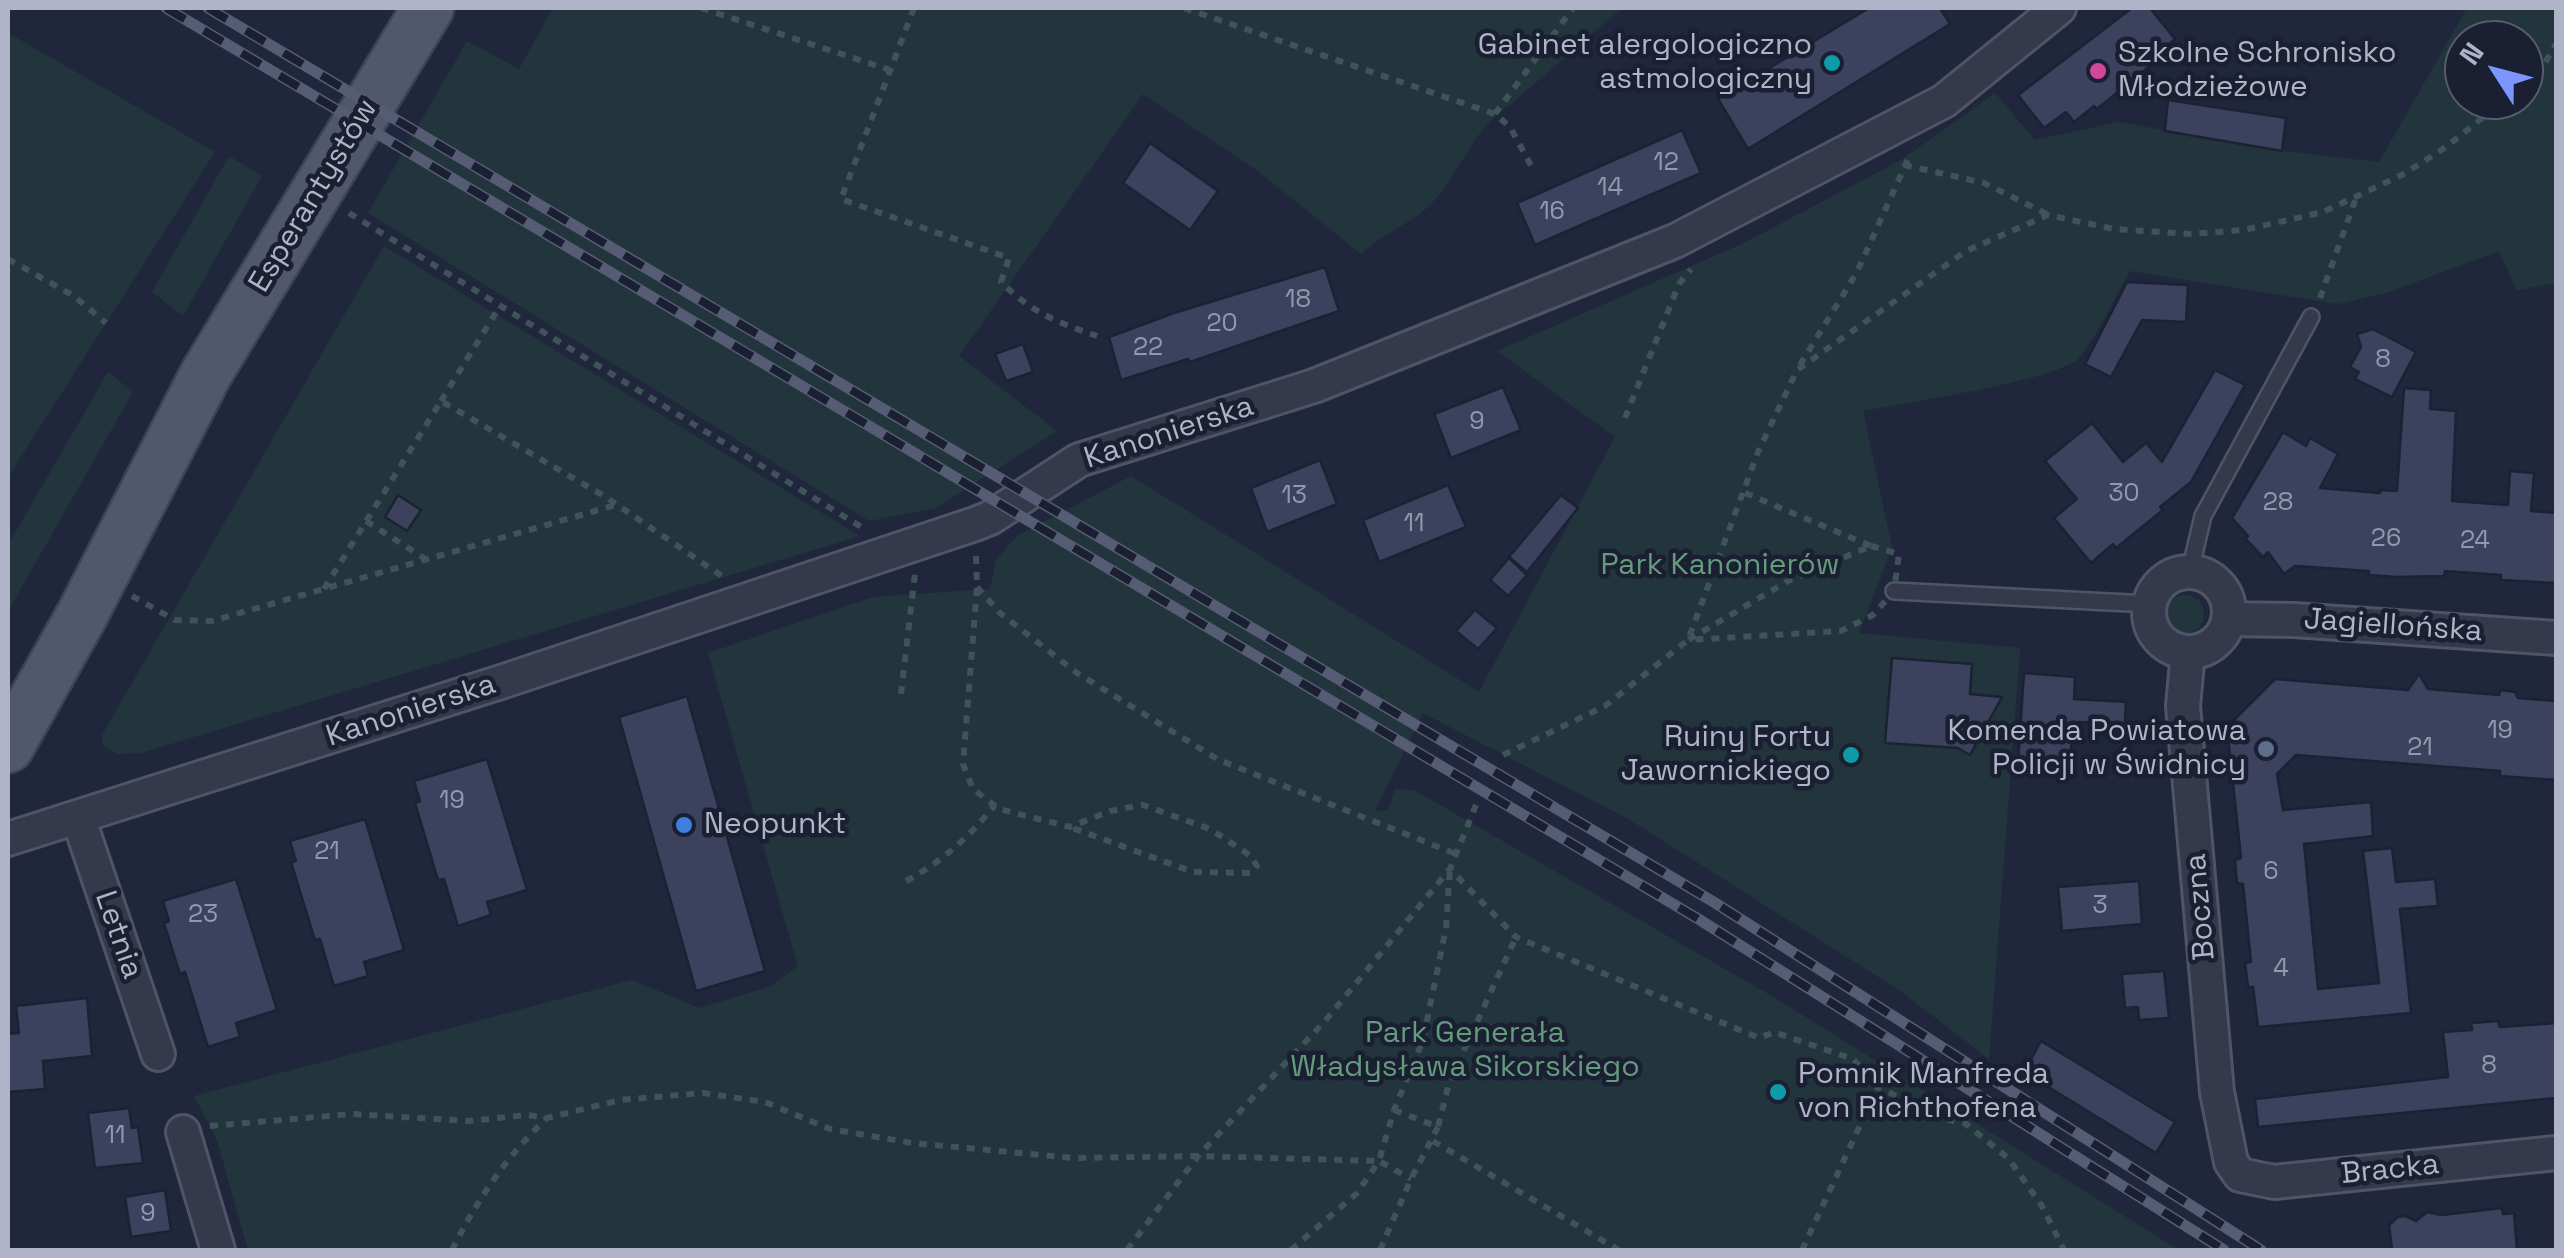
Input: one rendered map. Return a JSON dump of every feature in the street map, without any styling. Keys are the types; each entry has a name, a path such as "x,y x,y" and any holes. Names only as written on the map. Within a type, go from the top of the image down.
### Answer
{"main road":[{"name":"Esperantystów","path":"8,684 200,385 428,8"},
{"name":"Esperantystów","path":"8,748 82,615 200,385"}],"street":[{"name":"Kanonierska","path":"8,839 975,524 1082,458 1314,386 1675,241 1944,101 2059,8"},
{"path":"2190,572 2216,581 2224,592 2228,619 2214,643 2188,652 2162,642 2154,631 2149,604 2164,580 2190,572"},
{"name":"Jagiellońska","path":"2228,619 2556,638"},
{"name":"Boczna","path":"2188,652 2184,725 2217,1092 2231,1162"},
{"name":"Letnia","path":"78,817 158,1054"},
{"path":"183,1132 218,1250"},
{"name":"Bracka","path":"2231,1162 2240,1175 2274,1182 2556,1153"}],"lane":[{"path":"2190,572 2203,516 2310,317"},
{"path":"1894,591 2149,604"}],"path":[{"path":"702,8 890,70"},
{"path":"914,8 841,199 1009,258 1001,282 1007,288 1044,318 1097,336"},
{"path":"1184,8 1495,114 1510,127 1534,171"},
{"path":"1495,114 1573,8"},
{"path":"1904,165 1984,183 2048,214 2114,229 2191,234 2244,230 2323,212 2356,198 2446,148 2480,120"},
{"path":"1688,640 1758,452 1797,370 1857,272 1912,152"},
{"path":"2325,287 2356,198"},
{"path":"348,213 909,546 901,694"},
{"path":"1797,370 1966,251 2048,214"},
{"path":"1625,418 1679,284 1702,254"},
{"path":"8,259 74,296 106,324"},
{"path":"324,590 500,306"},
{"path":"441,401 618,504 724,577 734,604"},
{"path":"1745,493 1899,554 1894,591"},
{"path":"125,592 175,620 212,622 618,504"},
{"path":"366,521 425,558"},
{"path":"975,524 977,586 962,764 972,789 995,805 1070,827 1193,872 1250,873 1257,866 1251,856 1210,829 1143,805 1110,811 1070,827"},
{"path":"1503,755 1605,706 1688,640 1788,581 1871,546"},
{"path":"977,586 1000,612 1078,673 1218,760 1456,854"},
{"path":"1688,640 1840,630 1873,615"},
{"path":"906,882 942,861 969,838 995,805"},
{"path":"1127,1250 1198,1156 1326,1022 1450,869 1476,806"},
{"path":"1450,869 1516,937 1759,1038 1774,1032 1852,1059 1878,1087 1941,1118 1966,1124 2009,1159 2042,1206 2064,1250"},
{"path":"1290,1250 1357,1193 1379,1162 1394,1110 1424,1040 1446,928 1450,869"},
{"path":"1380,1250 1438,1127 1449,1083 1516,937"},
{"path":"1802,1250 1878,1087"},
{"path":"183,1132 229,1122 353,1114 469,1120 527,1115 547,1118 620,1100 703,1093 765,1102 830,1129 912,1143 1074,1158 1198,1156 1379,1162 1412,1178"},
{"path":"1394,1110 1438,1127"},
{"path":"452,1250 484,1190 518,1146 547,1118"},
{"path":"1432,1140 1619,1250"}],"green space":[{"path":"553,8 1622,8 1487,124 1432,203 1361,254 1259,172 1143,94 959,356 1057,431 936,508 869,521 368,213 467,41 519,69"},
{"path":"2467,8 2556,8 2556,283 2517,290 2499,251 2389,292 2338,304 2130,271 2085,351 2065,367 2011,383 1863,411 1892,547 1859,633 2020,648 1989,1059 1899,990 1630,820 1423,713 1375,811 1388,810 1395,789 1414,790 1777,999 2179,1250 248,1250 217,1140 194,1096 632,980 699,1008 769,987 798,966 708,653 873,597 990,589 996,560 1017,536 1131,476 1479,692 1615,437 1497,351 1744,243 1901,160 1995,93 2035,140 2118,122 2282,151 2379,162 2444,48 2444,120 2544,120 2544,20 2460,20"},
{"path":"8,33 215,152 8,477"},
{"path":"229,156 262,176 183,316 152,292"},
{"path":"384,246 860,536 141,753 117,754 103,745 102,735"},
{"path":"108,372 133,392 8,611 8,545"},
{"path":"2185,595 2199,600 2204,614 2199,628 2185,633 2171,628 2166,614 2171,600"}],"building":[{"path":"1869,8 1940,8 1950,24 1748,149 1718,99"},
{"name":"Szkolne Schronisko Młodzieżowe","path":"2132,8 2150,8 2175,39 2153,58 2156,61 2097,109 2094,106 2074,122 2066,112 2044,128 2018,95"},
{"path":"2168,100 2286,118 2282,151 2165,131"},
{"path":"1682,130 1701,173 1535,245 1517,203"},
{"path":"1150,143 1218,191 1190,230 1123,183"},
{"path":"1325,267 1339,311 1190,362 1188,359 1121,380 1109,337"},
{"path":"2127,282 2188,285 2186,322 2142,320 2111,377 2085,364"},
{"path":"2373,329 2416,352 2392,397 2355,379 2359,372 2350,367 2361,347 2357,334"},
{"path":"1023,344 1033,372 1006,381 995,354"},
{"path":"2215,370 2245,385 2191,482 2160,507 2163,510 2091,563 2054,518 2077,499 2045,461 2092,423 2123,462 2146,443 2162,462"},
{"path":"1503,387 1521,430 1451,458 1434,414"},
{"path":"2404,388 2431,390 2430,409 2456,411 2452,501 2508,505 2510,471 2534,473 2531,511 2556,513 2556,583 2445,571 2444,576 2396,577 2369,575 2369,571 2295,566 2284,574 2268,552 2263,557 2245,538 2248,536 2232,518 2283,432 2306,446 2310,438 2338,454 2320,488 2397,491"},
{"path":"1320,460 1337,504 1267,532 1251,488"},
{"path":"1448,485 1466,527 1379,562 1363,520"},
{"path":"398,495 421,510 407,531 385,517"},
{"path":"1561,495 1578,508 1527,572 1509,557"},
{"path":"1509,558 1527,575 1508,596 1490,580"},
{"path":"1475,610 1497,628 1478,649 1456,631"},
{"path":"1892,658 1972,664 1970,694 2002,697 1970,755 1958,748 1885,743"},
{"path":"2024,673 2075,677 2074,699 2126,702 2125,723 2073,722 2070,765 2018,762"},
{"path":"2419,674 2428,689 2499,695 2501,690 2515,692 2518,698 2556,701 2556,780 2500,776 2500,771 2296,755 2277,774 2283,810 2371,802 2373,836 2304,844 2318,989 2379,983 2363,851 2392,848 2396,882 2435,879 2438,906 2400,909 2411,1013 2258,1027 2253,987 2248,987 2245,963 2251,962 2243,884 2237,883 2235,860 2241,858 2227,727 2275,679 2408,690"},
{"path":"687,696 765,971 696,991 619,717"},
{"path":"487,759 527,890 487,902 491,915 458,926 444,879 438,880 415,803 420,801 414,781"},
{"path":"365,819 404,950 364,962 368,976 334,986 291,862 296,861 290,841"},
{"path":"236,879 277,1010 236,1023 240,1037 208,1047 185,972 180,974 164,923 169,921 163,901"},
{"path":"2139,881 2142,924 2062,931 2058,887"},
{"path":"2164,971 2169,1018 2139,1020 2138,1007 2125,1008 2122,974"},
{"path":"87,998 92,1056 43,1061 45,1089 8,1092 8,1034 19,1033 16,1006"},
{"path":"2498,1021 2500,1027 2556,1023 2556,1098 2258,1127 2255,1099 2448,1077 2443,1032 2472,1030 2471,1023"},
{"path":"2041,1041 2175,1122 2156,1153 2024,1072"},
{"path":"129,1108 132,1128 138,1127 143,1163 95,1168 88,1113"},
{"path":"165,1190 171,1231 131,1237 125,1197"},
{"path":"2502,1208 2503,1214 2514,1213 2517,1250 2392,1250 2389,1225 2398,1217 2416,1221 2427,1212 2442,1215"}],"railway":[{"path":"166,8 1700,920 2224,1250"},
{"path":"208,8 1712,901 2261,1250"}],"place":[{"name":"Gabinet alergologiczno astmologiczny","path":"1832,63"},
{"name":"Szkolne Schronisko Młodzieżowe","path":"2098,71"},
{"name":"Komenda Powiatowa Policji w Świdnicy","path":"2266,749"},
{"name":"Ruiny Fortu Jawornickiego","path":"1851,755"},
{"name":"Neopunkt","path":"684,825"},
{"name":"Pomnik Manfreda von Richthofena","path":"1778,1092"}],"park label":[{"name":"Park Kanonierów","path":"1720,566"},
{"name":"Park Generała Władysława Sikorskiego","path":"1465,1051"}]}
